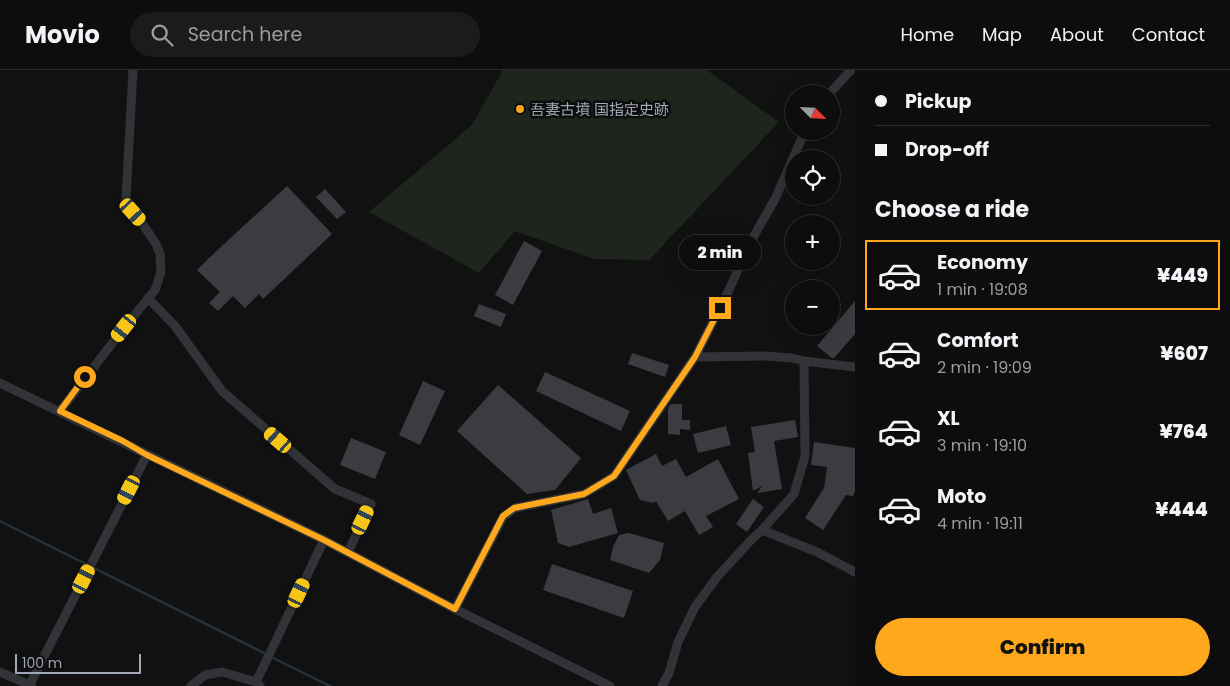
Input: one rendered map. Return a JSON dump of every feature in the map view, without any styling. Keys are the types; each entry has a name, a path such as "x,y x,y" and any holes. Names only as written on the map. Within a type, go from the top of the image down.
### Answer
{"street":[{"path":"60,411 156,290 161,272 160,254 156,244 126,199 133,70"},
{"path":"837,85 851,70"},
{"path":"455,609 503,516 514,508 584,494 614,476 695,357 751,241 776,199 800,140"},
{"path":"148,298 175,326 222,391 335,489 371,504 348,552"},
{"path":"695,357 765,356 792,358 855,368"},
{"path":"662,686 669,673 678,642 695,607 717,577 794,494 805,456 804,361"},
{"path":"0,383 123,441 147,455 348,552 592,682 610,686"},
{"path":"0,672 30,686 147,455"},
{"path":"762,530 817,552 855,572"},
{"path":"192,686 205,675 222,672 258,684 324,540"}],"shaded area":[{"path":"503,70 707,70 779,122 649,260 594,259 515,231 479,273 369,212 472,125"}],"building":[{"path":"287,186 332,234 263,299 259,294 245,308 233,296 218,311 209,303 220,292 197,270"},
{"path":"325,189 346,212 337,219 316,197"},
{"path":"524,241 542,251 513,305 495,295"},
{"path":"855,301 855,334 832,358 817,346 826,335 840,335 840,319"},
{"path":"479,304 506,314 501,327 474,316"},
{"path":"632,353 669,365 665,377 628,364"},
{"path":"545,372 630,411 621,431 536,391"},
{"path":"423,381 445,391 420,445 399,435"},
{"path":"498,385 581,458 555,490 527,494 457,431"},
{"path":"671,404 682,404 682,420 690,420 690,430 680,429 680,435 668,434 668,408"},
{"path":"795,420 798,437 774,441 782,489 757,493 762,486 753,491 748,453 755,452 751,427"},
{"path":"726,426 731,445 698,453 693,434"},
{"path":"351,438 386,452 375,479 340,465"},
{"path":"814,442 855,448 855,491 853,496 846,495 823,530 805,518 824,488 827,467 811,465"},
{"path":"656,454 662,466 676,459 686,477 718,459 739,499 706,516 713,527 699,535 685,511 668,521 656,501 653,503 640,500 626,470"},
{"path":"588,499 593,514 611,508 618,533 569,547 558,543 551,510"},
{"path":"753,499 764,507 747,532 736,524"},
{"path":"629,533 664,543 660,560 649,573 610,560 613,547 619,535"},
{"path":"552,564 633,591 624,618 543,590"}],"waterway":[{"path":"0,521 266,654"},
{"path":"271,657 330,686"}],"place":[{"name":"吾妻古墳 国指定史跡","path":"520,109"}],"route":[{"path":"85,377 60,411 324,540 455,609 503,516 514,508 584,494 614,476 695,357 720,308"}]}
